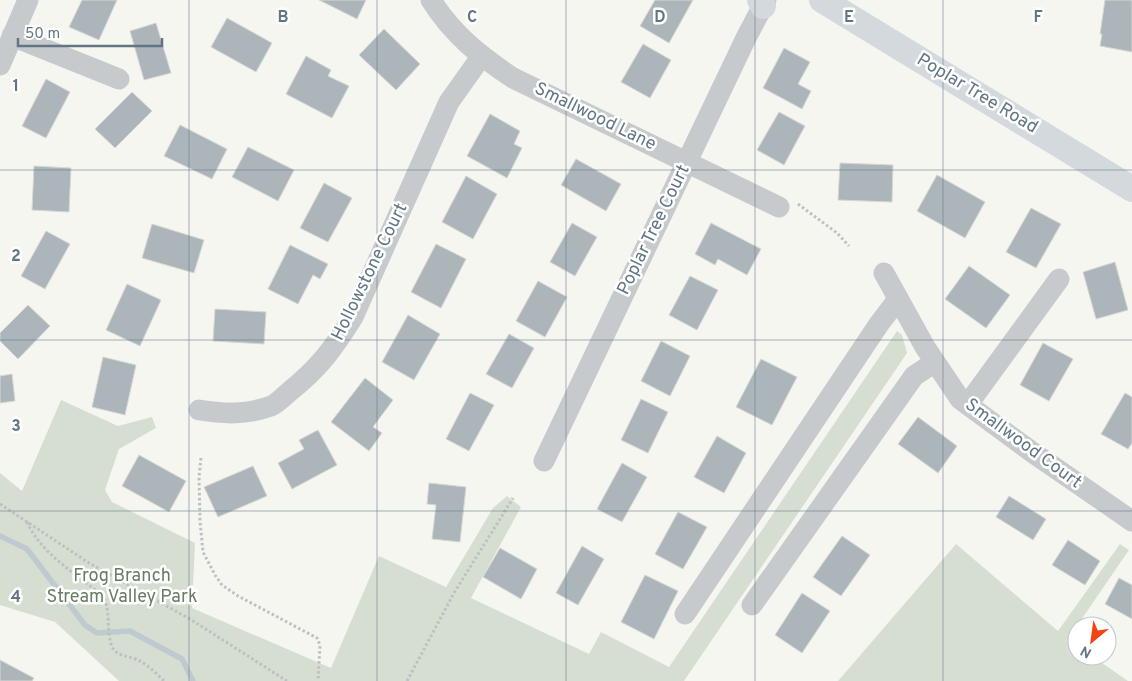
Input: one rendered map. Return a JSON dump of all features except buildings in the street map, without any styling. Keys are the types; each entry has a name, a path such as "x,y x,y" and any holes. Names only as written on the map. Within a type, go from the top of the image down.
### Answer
{"main road":[{"name":"Poplar Tree Road","path":"822,0 1132,189"}],"street":[{"path":"0,65 28,0"},
{"name":"Smallwood Lane","path":"431,0 460,38 481,57 513,78 687,161 786,204"},
{"name":"Poplar Tree Court","path":"544,461 763,2"},
{"path":"12,36 119,79"},
{"name":"Hollowstone Court","path":"199,410 224,414 248,412 271,406 312,374 335,347 353,316 448,102 481,57"},
{"name":"Smallwood Court","path":"884,274 925,347 960,398 1032,452 1132,521"},
{"path":"968,404 1059,279"},
{"path":"685,614 874,331 898,299"},
{"path":"752,605 914,376 935,362"}],"path":[{"path":"786,204 837,234 849,246"},
{"path":"201,458 199,477 203,552 215,575 222,585 238,596 317,638 320,645 318,681"},
{"path":"407,681 454,593 513,498"},
{"path":"0,504 89,563 190,619 287,681"},
{"path":"27,522 33,535 51,553 104,597 112,645 115,651 122,656 139,660 164,681"}],"green space":[{"name":"Frog Branch Stream Valley Park","path":"897,331 902,335 907,353 684,681 119,681 55,622 0,605 0,473 22,491 61,400 118,426 152,417 156,428 119,449 105,490 112,502 195,543 192,608 331,668 379,556 446,587 493,508 507,496 521,507 471,598 589,654 601,632 669,667"},
{"path":"956,544 1058,631 1067,618 1067,666 1106,666 1128,681 838,681"},
{"path":"1120,544 1129,550 1084,616 1069,616"}],"waterway":[{"path":"0,536 27,549 85,625 97,633 130,631 182,659 193,681"}]}
